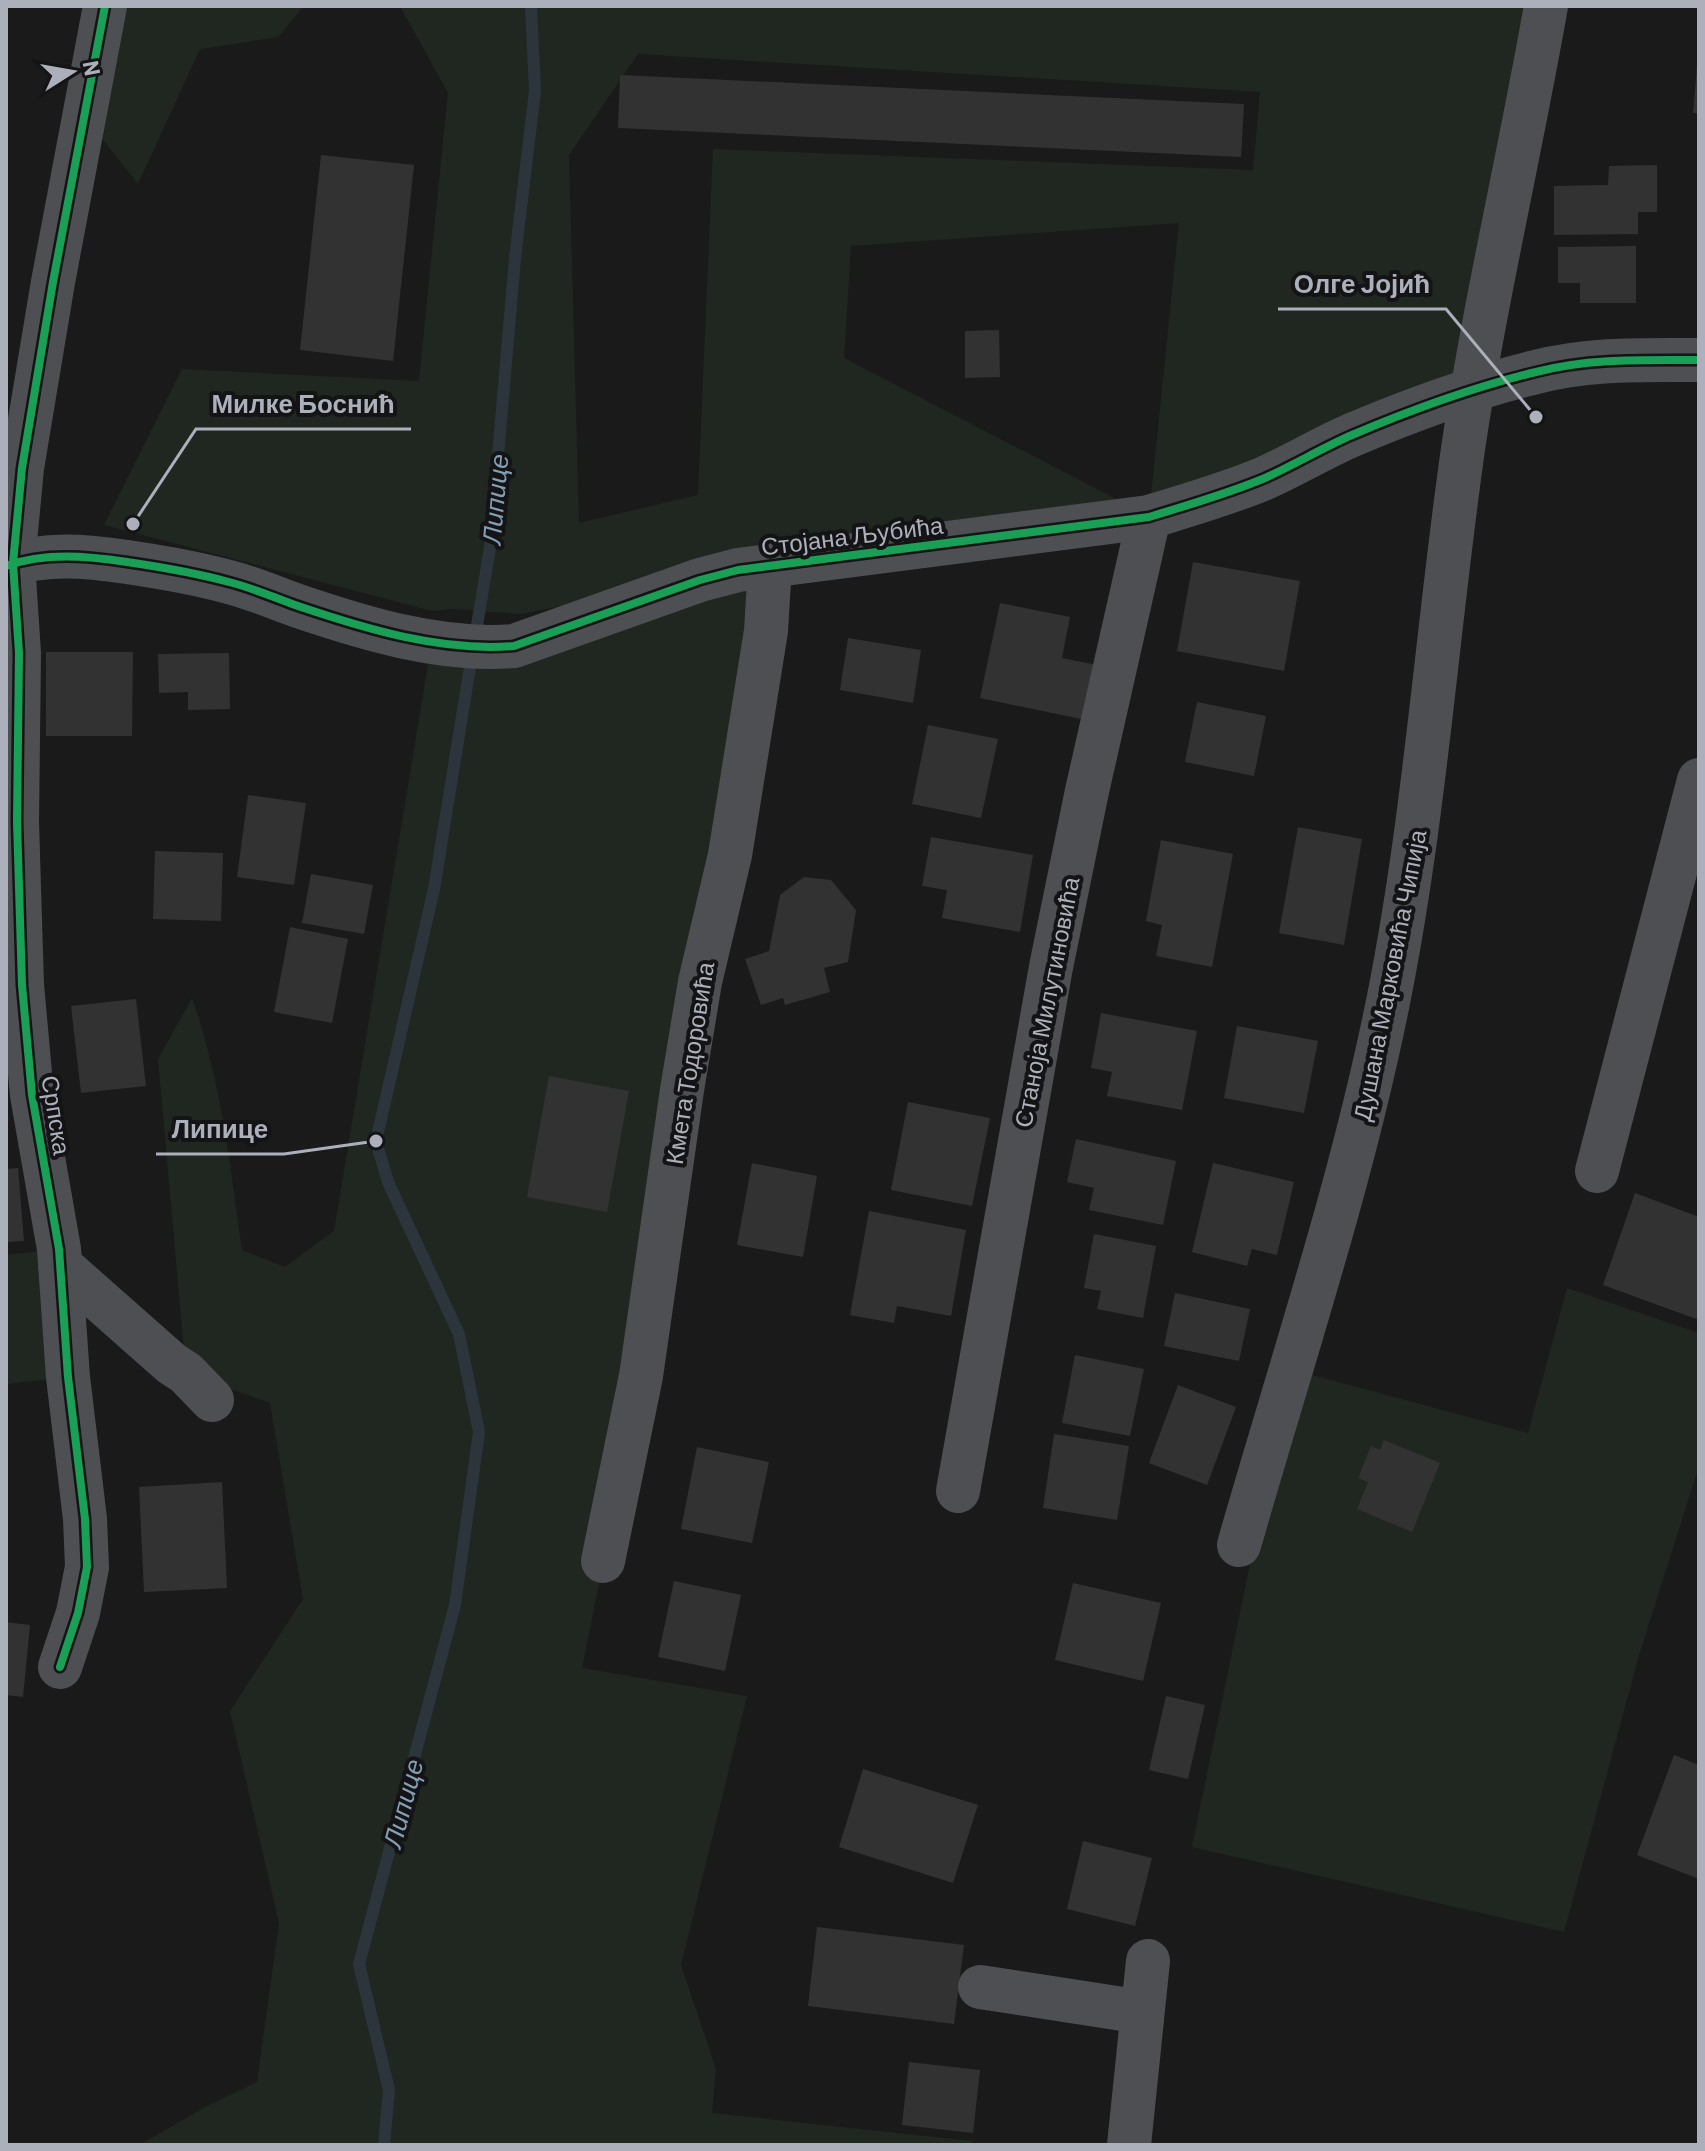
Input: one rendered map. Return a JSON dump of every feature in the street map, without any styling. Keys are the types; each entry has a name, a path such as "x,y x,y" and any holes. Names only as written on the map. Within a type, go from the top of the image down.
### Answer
{"street":[{"name":"Српска","path":"60,1667 78,1613 87,1567 85,1519 70,1392 59,1249 32,1095 22,985 17,822 19,653 8,563 53,282 105,6"},
{"name":"Душана Марковића Чипија","path":"1239,1545 1345,1186 1390,994 1414,851 1456,500 1473,391 1546,6"},
{"name":"Стојана Љубића","path":"8,563 43,557 87,556 165,567 231,582 386,633 496,648 523,645 700,580 770,565 1149,517 1215,498 1253,483 1352,435 1422,408 1536,371 1581,363 1699,360"},
{"name":"Станоја Милутиновића","path":"958,1491 1054,953 1149,517"},
{"name":"Кмета Тодоровића","path":"603,1561 641,1376 700,982 730,855 766,631 770,565"},
{"path":"1597,1171 1699,780"},
{"path":"60,1265 186,1373 212,1400"},
{"path":"1129,2145 1148,1961"},
{"path":"980,1987 1142,2012"}],"shaded area":[{"path":"127,6 304,6 278,37 200,49 138,184 97,132"},
{"path":"400,6 1549,6 1473,391 1266,478 1149,517 769,567 766,631 641,1376 582,1668 747,1696 681,1965 716,2069 712,2113 972,2141 972,2145 140,2145 203,2108 257,2082 279,1923 230,1711 303,1599 270,1403 186,1373 158,1059 192,998 217,1091 242,1250 285,1267 334,1231 432,641 496,648 523,645 700,580 744,570 521,614 451,609 432,611 104,525 182,369 419,381 448,93","holes":["638,54 1260,92 1253,170 713,149 698,495 579,523 569,155","1179,223 1149,516 844,358 851,246"]},
{"path":"59,1249 68,1377 6,1384 6,1255"},
{"path":"1567,1288 1699,1333 1699,1466 1639,1655 1564,1932 1192,1847 1290,1369 1528,1433"}],"building":[{"path":"1697,66 1699,113 1693,113"},
{"path":"620,75 1244,104 1241,157 618,128"},
{"path":"321,155 414,165 393,361 300,350"},
{"path":"1657,165 1657,212 1638,212 1638,234 1554,235 1554,186 1608,185 1609,166"},
{"path":"1636,246 1636,303 1580,303 1580,283 1558,283 1558,247"},
{"path":"999,330 1000,377 965,378 965,331"},
{"path":"1193,562 1300,581 1284,671 1177,651"},
{"path":"1000,603 1070,617 1062,658 1097,665 1086,720 980,698"},
{"path":"848,638 921,650 913,703 840,690"},
{"path":"46,652 133,652 132,736 46,736"},
{"path":"229,653 230,709 188,710 188,692 159,693 158,654"},
{"path":"1197,702 1266,716 1254,776 1185,762"},
{"path":"928,725 998,739 981,818 912,804"},
{"path":"248,795 306,803 294,885 237,877"},
{"path":"1298,827 1362,839 1344,945 1279,933"},
{"path":"931,837 1033,855 1020,932 942,918 947,890 922,886"},
{"path":"1161,840 1233,854 1212,967 1156,956 1162,925 1146,921"},
{"path":"155,851 223,853 221,921 153,919"},
{"path":"311,874 373,885 364,934 302,923"},
{"path":"804,877 831,880 856,910 848,962 824,968 830,992 785,1005 783,998 761,1005 745,959 769,951 780,895"},
{"path":"290,927 348,939 332,1023 274,1012"},
{"path":"136,999 146,1086 81,1093 71,1006"},
{"path":"1101,1013 1197,1031 1182,1110 1107,1096 1112,1072 1091,1068"},
{"path":"1237,1026 1318,1041 1304,1113 1224,1098"},
{"path":"549,1076 629,1091 607,1212 527,1197"},
{"path":"908,1102 990,1118 972,1206 891,1190"},
{"path":"1076,1139 1176,1161 1163,1225 1089,1210 1094,1188 1067,1182"},
{"path":"752,1163 817,1176 803,1257 737,1245"},
{"path":"1213,1163 1294,1182 1277,1255 1252,1249 1247,1266 1192,1252"},
{"path":"18,1168 24,1241 6,1242 6,1169"},
{"path":"1635,1193 1699,1217 1699,1320 1603,1285"},
{"path":"869,1211 966,1230 951,1316 897,1306 894,1323 850,1315"},
{"path":"1094,1234 1156,1246 1143,1318 1097,1309 1101,1291 1084,1288"},
{"path":"1175,1293 1250,1309 1239,1361 1164,1346"},
{"path":"1075,1355 1144,1369 1130,1436 1062,1423"},
{"path":"1178,1385 1236,1407 1207,1485 1149,1463"},
{"path":"1054,1434 1129,1446 1117,1520 1043,1508"},
{"path":"1384,1440 1440,1463 1412,1532 1357,1509 1368,1482 1358,1478 1371,1446 1380,1450"},
{"path":"697,1447 769,1462 752,1543 681,1529"},
{"path":"222,1482 227,1588 144,1592 139,1487"},
{"path":"674,1581 741,1595 725,1671 658,1657"},
{"path":"1073,1583 1161,1603 1143,1681 1055,1660"},
{"path":"6,1622 30,1625 23,1697 6,1695"},
{"path":"1166,1696 1205,1705 1188,1779 1149,1770"},
{"path":"1674,1755 1699,1765 1699,1879 1637,1855"},
{"path":"863,1769 978,1805 953,1883 839,1847"},
{"path":"1083,1841 1152,1858 1135,1926 1067,1909"},
{"path":"817,1927 964,1945 954,2024 808,2006"},
{"path":"909,2062 980,2070 973,2133 902,2125"}],"waterway":[{"name":"Липице","path":"475,637 490,548 515,258 535,91 531,6"},
{"name":"Липице","path":"384,2145 389,2090 359,1964 455,1605 479,1432 459,1334 388,1182 376,1141 434,889 472,655"}],"cycle path":[{"path":"60,1667 78,1613 87,1567 85,1519 68,1377 59,1249 32,1095 22,985 17,822 19,653 13,563 22,468 105,6"},
{"path":"6,566 66,556 140,564 238,584 324,615 404,637 459,646 514,646 700,580 738,570 1149,517 1251,484 1352,435 1420,408 1556,367 1596,362 1699,360"}],"place":[{"name":"Олге Јојић","path":"1536,417"},
{"name":"Милке Боснић","path":"133,524"},
{"name":"Липице","path":"376,1141"}]}
